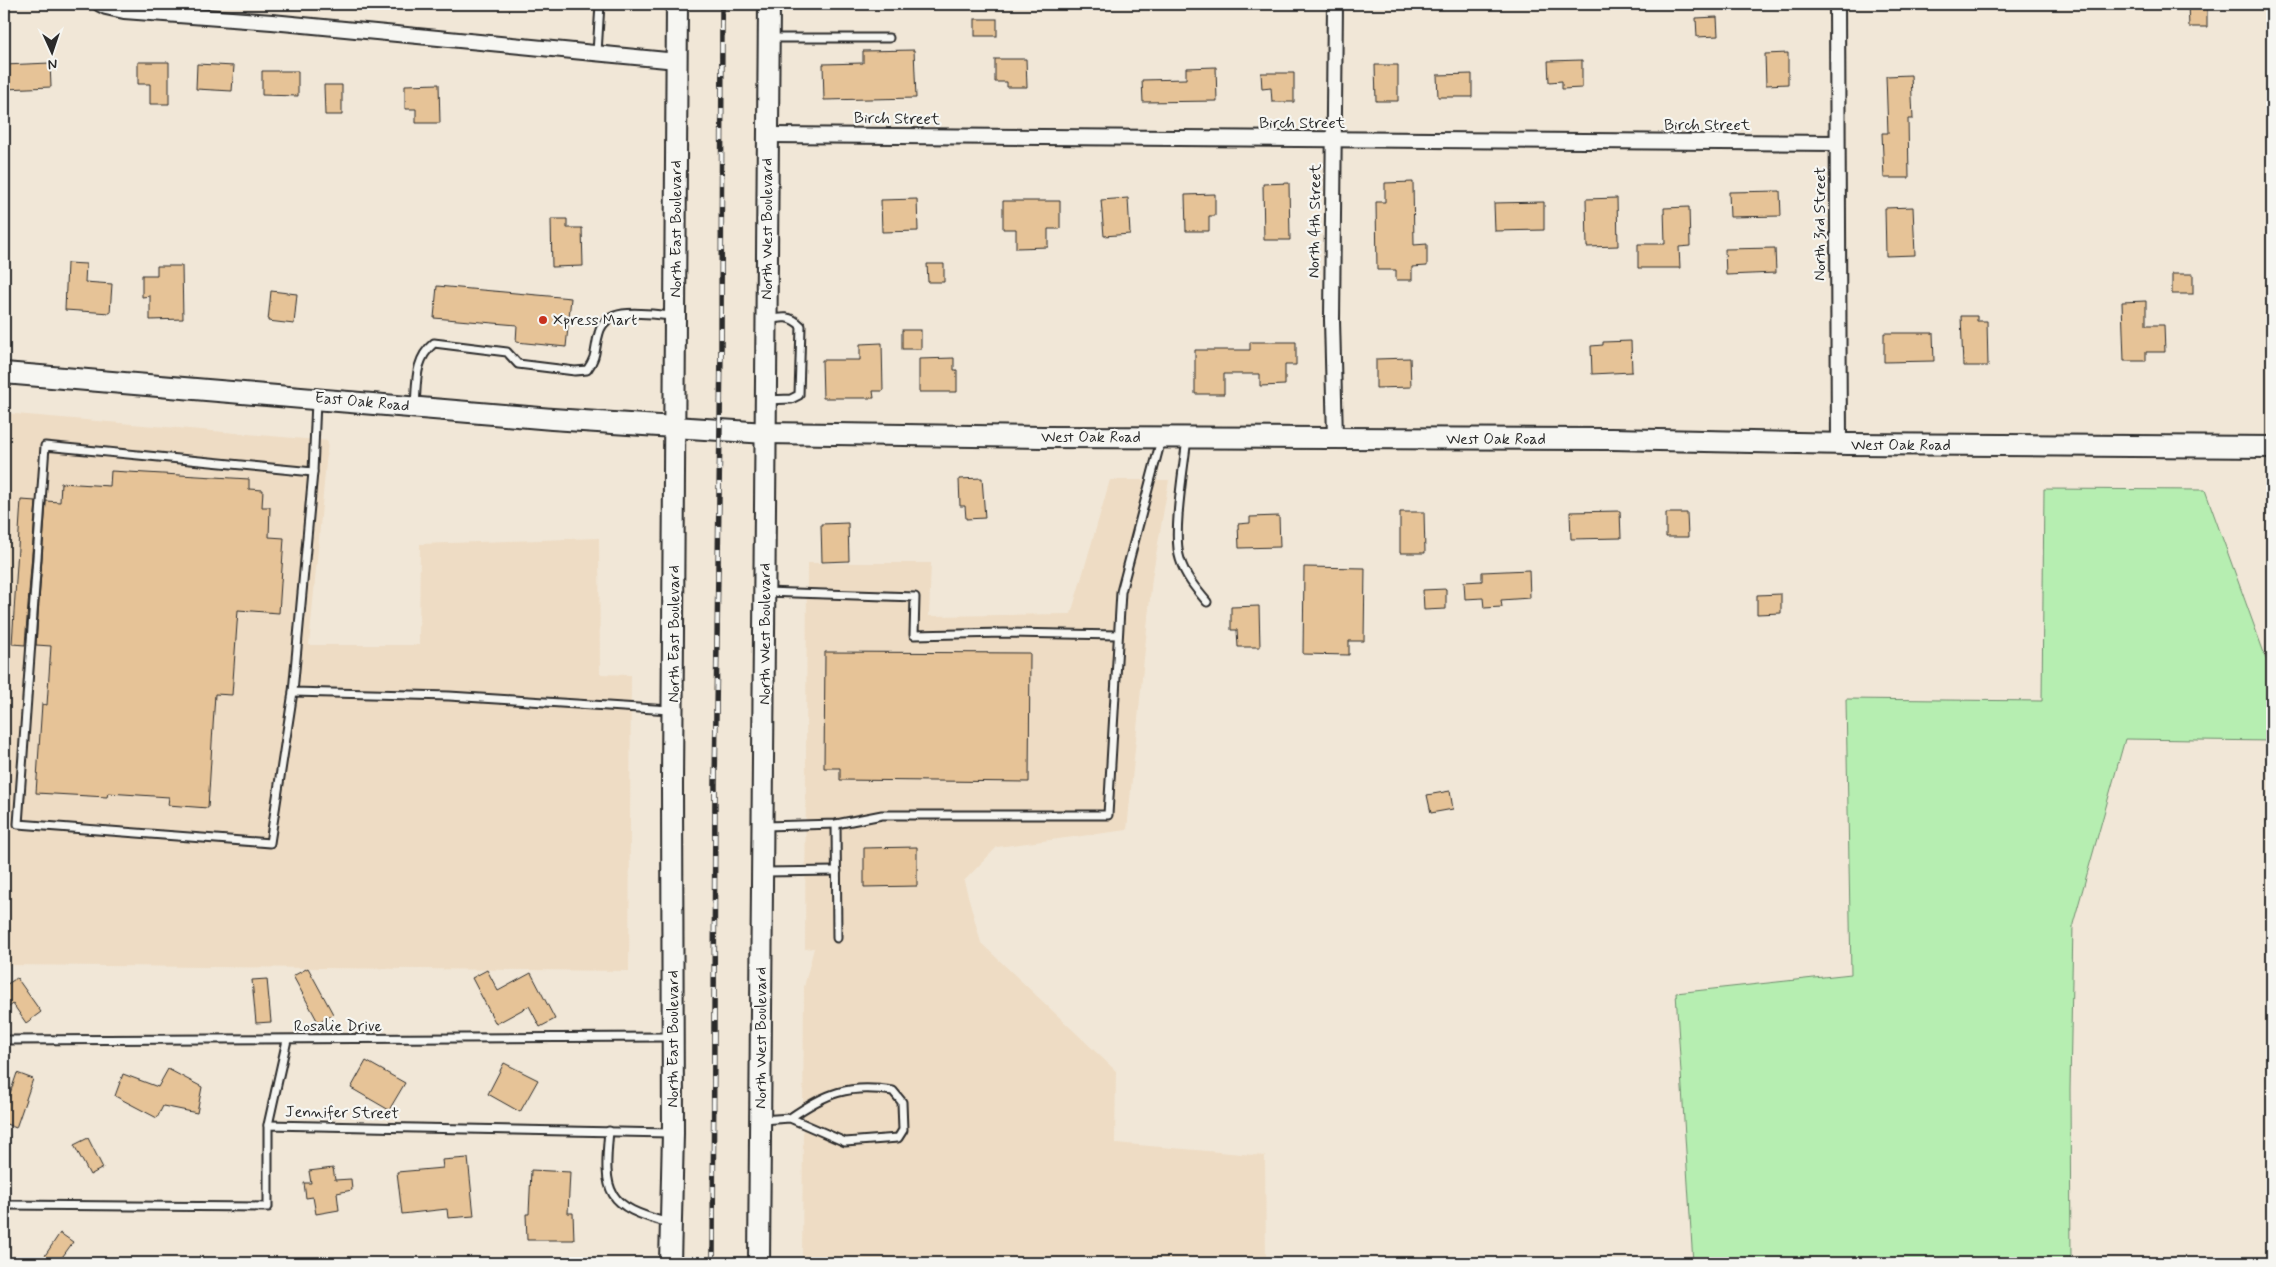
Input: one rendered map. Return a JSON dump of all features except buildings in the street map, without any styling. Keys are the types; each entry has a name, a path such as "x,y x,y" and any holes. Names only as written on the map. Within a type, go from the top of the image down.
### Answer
{"main road":[{"name":"North East Boulevard","path":"670,1263 673,1133 677,4"},
{"name":"North West Boulevard","path":"759,1263 769,4"},
{"name":"East Oak Road","path":"4,373 720,431"},
{"name":"West Oak Road","path":"720,431 1161,438 1612,439 1839,444 2272,447"}],"street":[{"path":"100,4 106,8 124,11 272,22 677,61"},
{"name":"North 4th Street","path":"1335,4 1332,320 1335,438"},
{"name":"North 3rd Street","path":"1837,4 1839,444"},
{"name":"Birch Street","path":"768,136 1837,143"}],"lane":[{"path":"597,53 600,4"},
{"path":"768,38 889,38"},
{"path":"415,407 419,363 424,351 434,343 507,352 518,364 575,371 587,370 595,359 599,332 608,318 620,314 676,316"},
{"path":"766,320 784,317 793,318 801,326 801,382 799,395 790,399 766,400"},
{"path":"313,472 45,446 18,824 270,843 293,692 313,472 316,398"},
{"path":"763,826 836,824 882,815 1108,815 1120,592 1161,438"},
{"path":"1188,438 1178,533 1180,558 1191,582 1207,602"},
{"path":"765,592 915,597 914,635 1003,633 1118,635"},
{"path":"293,692 449,696 673,711"},
{"path":"836,824 837,938"},
{"path":"763,872 836,871"},
{"name":"Rosalie Drive","path":"4,1040 673,1037"},
{"path":"268,1125 287,1040"},
{"path":"761,1120 790,1118 845,1142 898,1138 903,1130 902,1102 893,1091 874,1088 836,1092 814,1102 790,1118"},
{"name":"Jennifer Street","path":"4,1205 268,1207 268,1125 673,1133"},
{"path":"608,1131 607,1182 614,1199 643,1216 671,1224"}],"shaded area":[{"path":"4,413 328,441 309,645 419,645 420,544 599,538 600,674 631,675 629,971 4,965"},
{"path":"1110,480 1169,480 1152,578 1127,830 997,847 964,881 981,943 1116,1071 1115,1143 1265,1156 1266,1263 802,1263 804,987 814,948 805,949 807,563 931,563 929,616 1071,614"}],"green space":[{"path":"2044,489 2205,490 2268,664 2272,664 2272,741 2125,739 2073,924 2070,1089 2071,1263 1693,1263 1676,993 1851,974 1846,699 2042,701"}],"railway":[{"path":"713,1263 722,4"}],"place":[{"name":"Xpress Mart","path":"543,320"}]}
